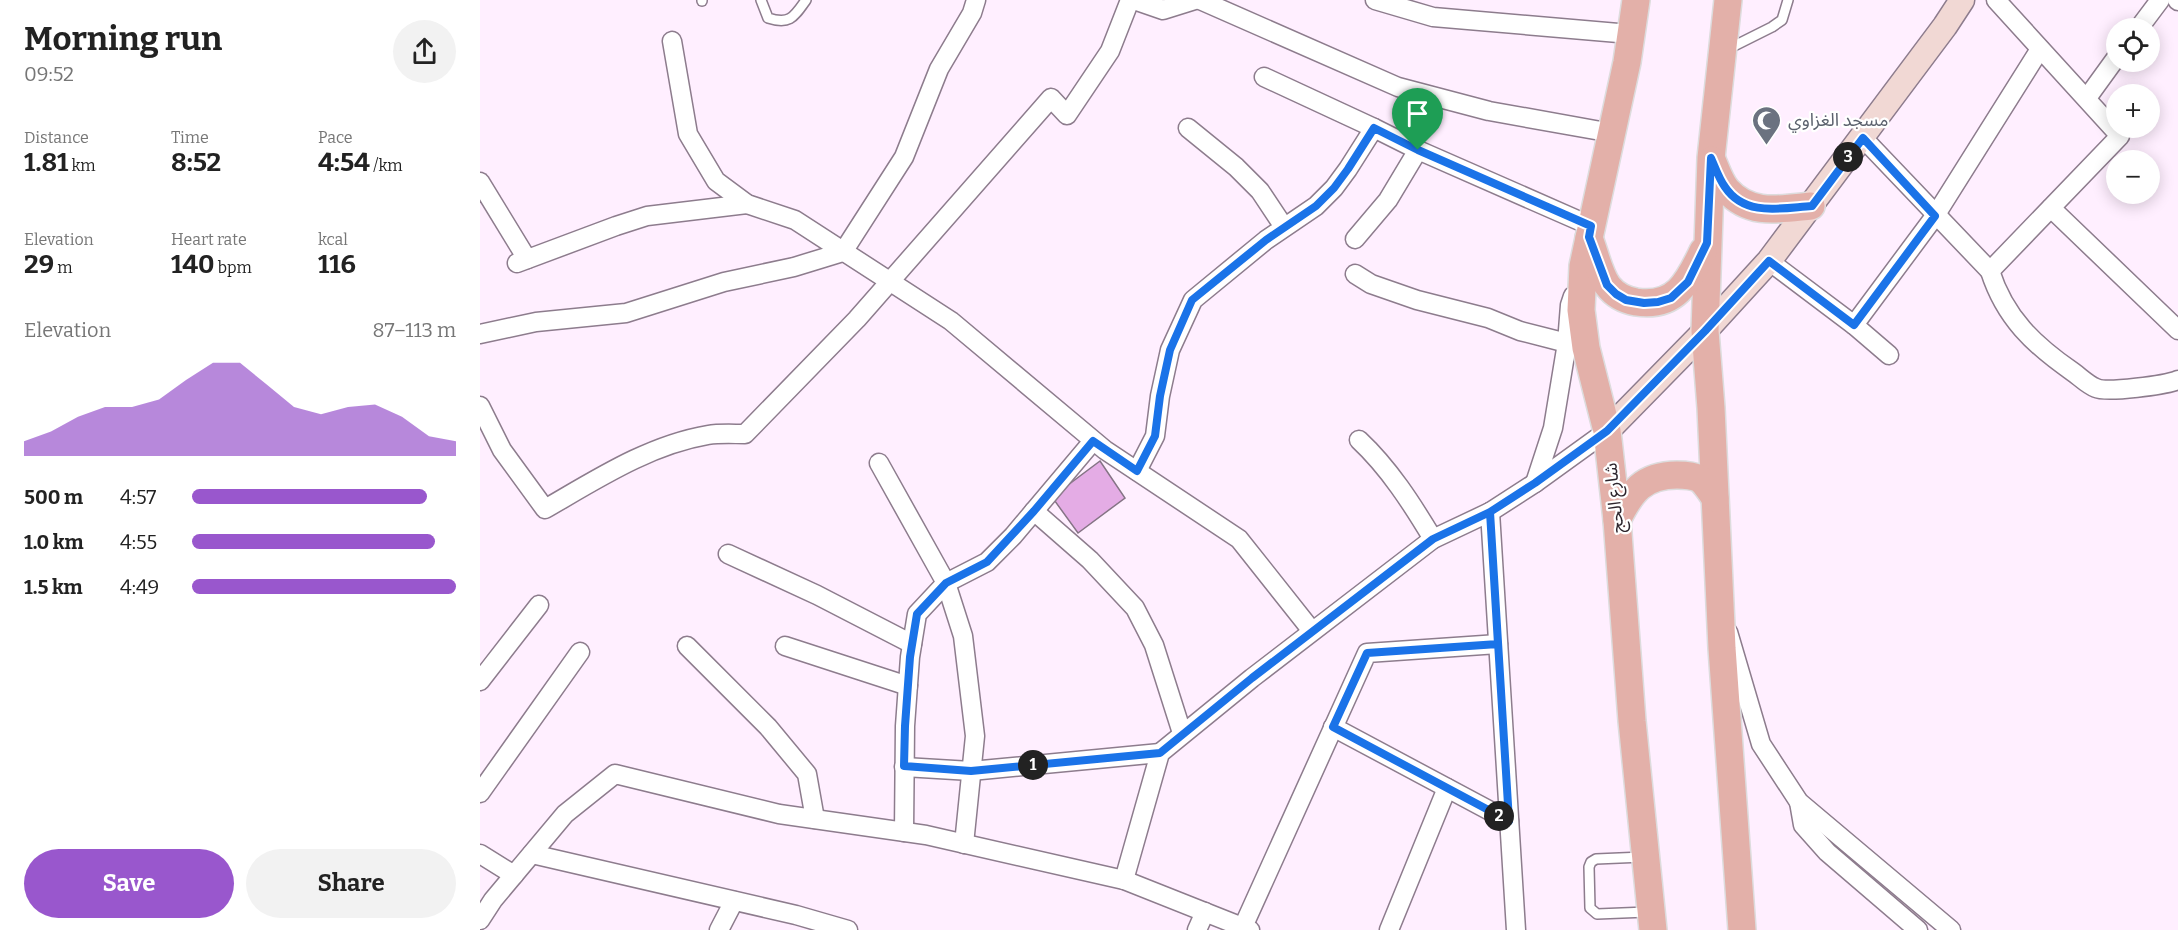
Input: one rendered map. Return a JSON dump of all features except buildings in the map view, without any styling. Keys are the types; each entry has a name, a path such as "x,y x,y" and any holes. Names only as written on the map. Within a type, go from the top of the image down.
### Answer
{"main road":[{"name":"شارع الحج","path":"1636,0 1627,62 1583,266 1581,310 1586,348 1607,431 1617,520 1632,722 1651,921"},
{"path":"1728,0 1711,158 1705,331 1720,610 1744,928"},
{"path":"1711,158 1725,188 1742,204 1759,209 1812,206"},
{"path":"1590,232 1607,285 1626,300 1644,303 1671,298 1688,282 1707,243"},
{"path":"1617,520 1628,499 1639,487 1649,479 1663,475 1681,475 1700,479 1715,498"}],"street":[{"path":"480,334 536,322 626,313 724,282 794,267 843,252 904,157 939,69 972,13 976,0"},
{"path":"480,406 502,450 545,509 610,471 671,444 710,435 745,434 857,319 1051,98 1067,114 1110,51 1132,0 1163,10 1195,0"},
{"path":"1200,0 1398,87 1489,111 1612,133"},
{"path":"1375,0 1433,17 1630,34"},
{"path":"1124,880 1160,753 1182,733 1433,539 1490,512 1607,431 1705,331 1769,261 1863,138 1962,0"},
{"path":"1990,271 2120,136 1996,0"},
{"path":"2146,18 2160,0"},
{"path":"672,41 688,134 716,181 747,204 795,220 951,321 1093,441 1239,539 1312,632"},
{"path":"1854,325 1935,216 2040,49"},
{"path":"2087,98 2106,72"},
{"path":"1264,77 1590,232"},
{"path":"1188,128 1236,167 1260,191 1284,227"},
{"path":"1137,471 1155,436 1160,396 1170,350 1192,300 1284,227 1316,206 1334,188 1374,128"},
{"path":"1863,138 1990,271 1997,292 2027,337 2053,358 2096,389 2124,388 2178,380"},
{"path":"1355,239 1388,200 1418,150"},
{"path":"480,182 522,261 647,216 747,204"},
{"path":"2051,208 2178,330"},
{"path":"1769,261 1854,325 1889,355"},
{"path":"1535,483 1552,428 1567,343 1569,305 1583,266"},
{"path":"1355,274 1371,284 1417,300 1488,318 1520,331 1567,343"},
{"path":"1359,440 1376,456 1412,504 1433,539"},
{"path":"904,832 904,766 908,686 917,614 946,583 987,562 1093,441"},
{"path":"879,463 946,583 963,636 975,736 964,844"},
{"path":"1034,511 1090,560 1135,608 1154,645 1182,733"},
{"path":"1490,512 1516,930"},
{"path":"728,554 817,595 912,644"},
{"path":"480,681 540,605"},
{"path":"1720,610 1737,657 1761,744 1799,802 1951,930"},
{"path":"480,920 565,814 615,774 779,814 904,832 1124,880 1246,929 1367,653 1498,644"},
{"path":"785,645 908,686"},
{"path":"687,646 768,727 807,774 815,819"},
{"path":"480,793 580,652"},
{"path":"1333,727 1509,821"},
{"path":"904,766 971,771 1160,753"},
{"path":"1389,930 1446,788"},
{"path":"1799,802 1803,825 1827,852 1918,930"},
{"path":"480,854 514,875"},
{"path":"532,854 848,930"},
{"path":"719,930 734,901"},
{"path":"1197,930 1205,912"}],"lane":[{"path":"761,0 768,18 781,22 793,18 806,0"},
{"path":"1721,53 1782,20 1788,0"},
{"path":"1646,857 1596,859 1592,862 1589,867 1590,908 1597,914 1651,921"}],"place":[{"name":"مسجد الغزاوي","path":"1767,146"}],"route":[{"path":"1418,150 1374,128 1334,188 1316,206 1266,240 1192,300 1170,350 1160,396 1155,436 1137,471 1093,441 1013,536 987,562 946,583 917,614 910,657 904,766 971,771 1160,753 1252,678 1433,539 1490,512 1498,644 1367,653 1333,727 1509,821 1490,512 1607,431 1705,331 1769,261 1854,325 1935,216 1863,138 1812,206 1759,209 1742,204 1725,188 1711,158 1707,243 1695,269 1688,282 1671,298 1644,303 1626,300 1607,285 1589,237 1591,226 1418,150"}]}
